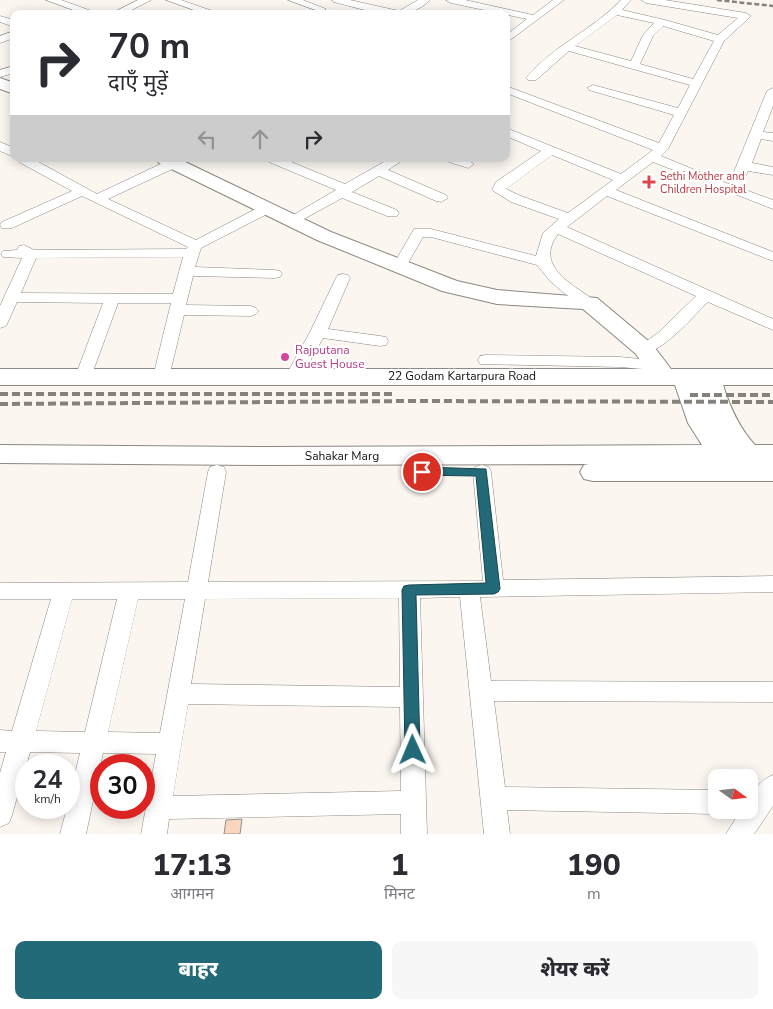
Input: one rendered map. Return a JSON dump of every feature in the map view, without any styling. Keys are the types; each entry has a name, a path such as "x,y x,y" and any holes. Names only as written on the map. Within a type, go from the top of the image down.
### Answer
{"street":[{"path":"51,0 82,10"},
{"path":"124,10 146,0"},
{"path":"170,0 203,10"},
{"path":"293,0 321,7"},
{"path":"337,0 381,10"},
{"path":"409,10 425,0"},
{"path":"451,0 497,10"},
{"path":"483,7 493,0"},
{"path":"510,37 559,0"},
{"path":"532,78 567,46 615,12 626,0"},
{"path":"646,0 746,16 720,39 681,113 657,153 550,233 543,250 543,262 552,275 670,369 729,431 735,441 733,459"},
{"path":"615,12 661,22 720,39"},
{"path":"510,13 534,18"},
{"path":"634,66 648,35 661,22"},
{"path":"567,46 696,83"},
{"path":"593,88 681,113"},
{"path":"732,190 744,166 773,90"},
{"path":"510,91 657,153 732,190 773,205"},
{"path":"510,134 622,179"},
{"path":"756,134 773,137"},
{"path":"551,150 501,185 499,190 516,199 569,218"},
{"path":"30,162 193,249"},
{"path":"97,199 164,162"},
{"path":"172,162 293,221 398,267 450,286 497,296 536,301 589,303"},
{"path":"281,162 392,213"},
{"path":"293,221 393,162"},
{"path":"462,162 468,164"},
{"path":"744,166 773,171"},
{"path":"378,171 440,198"},
{"path":"83,190 3,223 17,237 8,252 31,254 193,249 268,208"},
{"path":"606,191 773,258"},
{"path":"557,228 773,325"},
{"path":"398,267 419,232 543,262"},
{"path":"161,377 193,249"},
{"path":"2,317 31,254"},
{"path":"186,271 275,274"},
{"path":"293,377 318,332 343,278"},
{"path":"670,369 665,335 706,295"},
{"path":"12,297 112,298 251,311"},
{"path":"83,377 112,298"},
{"path":"318,332 380,341"},
{"path":"486,360 620,362 670,369"},
{"name":"22 Godam Kartarpura Road","path":"0,377 293,377 670,369 773,376"},
{"name":"Sahakar Marg","path":"0,454 553,455 733,459 773,472"},
{"name":"Sahakar Marg","path":"0,470 482,472 733,459 773,454"},
{"path":"154,834 218,472"},
{"path":"482,472 494,589"},
{"path":"0,591 409,590 773,584"},
{"path":"469,589 497,834"},
{"path":"409,590 414,834"},
{"path":"0,815 10,741 64,591"},
{"path":"73,834 129,591"},
{"path":"481,691 773,692"},
{"path":"178,694 412,697"},
{"path":"10,741 169,744"},
{"path":"739,834 761,797"},
{"path":"494,798 708,802"},
{"path":"159,808 414,802"}],"building":[{"path":"242,819 240,834 224,834 226,820"}],"railway":[{"path":"717,0 773,6"},
{"path":"0,394 392,394"},
{"path":"690,395 773,395"},
{"path":"0,404 413,401 773,402"}],"place":[{"name":"Sethi Mother and Children Hospital","path":"649,182"},
{"name":"Rajputana Guest House","path":"285,357"}],"route":[{"path":"413,750 409,590 494,589 482,472 422,472"}]}
